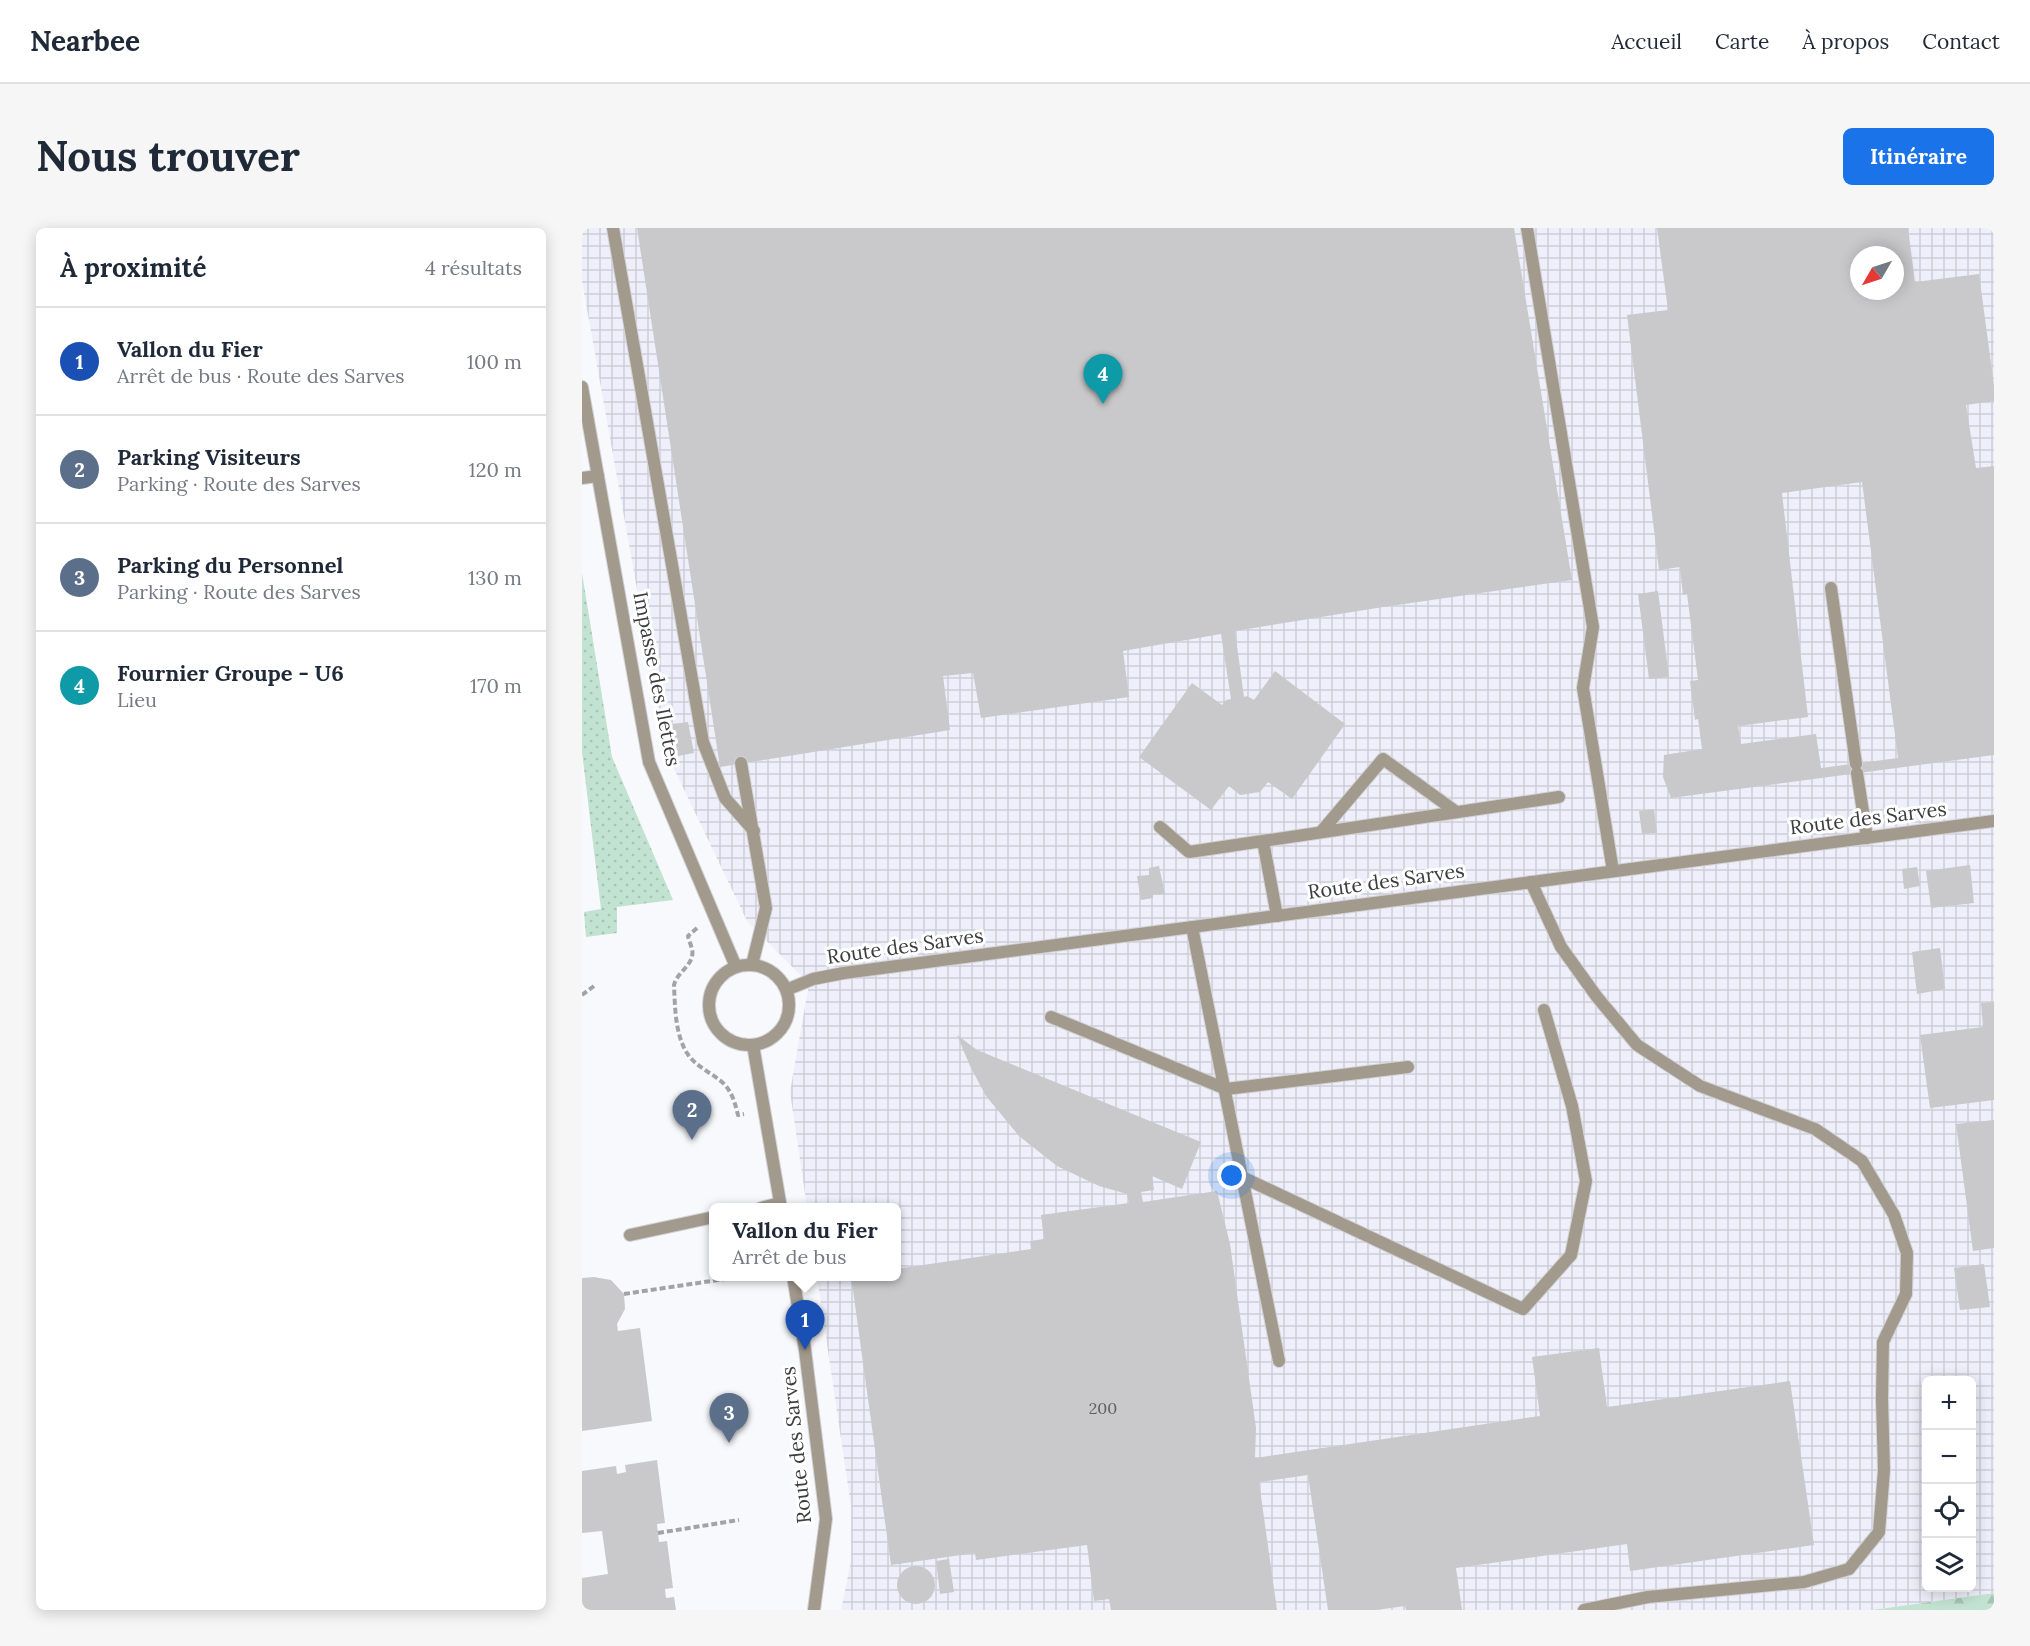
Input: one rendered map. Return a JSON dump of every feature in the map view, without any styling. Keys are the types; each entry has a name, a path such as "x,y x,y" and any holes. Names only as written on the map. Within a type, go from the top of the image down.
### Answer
{"street":[{"path":"613,228 703,742 725,798 754,831"},
{"path":"1527,228 1593,627 1583,688 1613,872"},
{"name":"Impasse des Ilettes","path":"582,387 649,762 736,967"},
{"path":"582,478 598,476"},
{"path":"1831,588 1867,838"},
{"path":"1321,832 1383,759 1455,811"},
{"path":"741,763 766,908 752,965"},
{"path":"1160,827 1190,852 1559,797"},
{"name":"Route des Sarves","path":"786,990 813,979 844,973 1994,821"},
{"path":"1263,841 1277,916"},
{"path":"1531,882 1561,947 1637,1045 1700,1086 1815,1129 1862,1161 1894,1215 1907,1253 1906,1294 1883,1342 1884,1470 1878,1532 1849,1569 1804,1582 1648,1597 1584,1610"},
{"path":"1192,927 1279,1361"},
{"path":"752,965 769,970 782,982 789,1008 784,1024 770,1039 753,1045 739,1044 722,1035 711,1020 710,993 726,972 736,967 752,965"},
{"path":"1244,1178 1523,1309 1571,1255 1586,1181 1572,1106 1544,1011"},
{"path":"1051,1017 1226,1089 1408,1067"},
{"path":"753,1045 781,1203"},
{"path":"630,1235 709,1219"},
{"name":"Route des Sarves","path":"794,1281 805,1350 826,1519 814,1610"}],"path":[{"path":"716,918 701,925 688,936 693,951 692,957 676,978 674,985 680,1038 694,1062 723,1083 730,1091 738,1115 765,1111"},
{"path":"582,995 594,986"},
{"path":"624,1294 711,1281"},
{"path":"658,1533 739,1520"}],"shaded area":[{"path":"582,228 1994,228 1994,1593 1872,1610 841,1610 851,1561 851,1506 818,1281 901,1281 901,1203 806,1203 790,1092 809,984 747,921 666,752 582,281"}],"green space":[{"path":"582,573 612,757 673,900 617,907 617,933 586,937 584,912 601,909 582,752"},
{"path":"1994,1593 1994,1610 1872,1610"}],"building":[{"path":"637,228 1514,228 1572,580 1235,631 1244,697 1247,696 1254,700 1275,671 1345,724 1292,799 1268,782 1260,792 1240,795 1229,786 1211,810 1139,757 1192,683 1222,705 1226,700 1231,699 1221,634 1123,651 1129,697 981,718 973,673 943,676 950,730 720,767"},
{"path":"1657,228 1908,228 1915,282 1979,274 1994,401 1966,405 1976,468 1994,466 1994,755 1671,798 1663,777 1664,755 1702,749 1698,719 1695,720 1690,681 1698,680 1687,594 1683,595 1680,567 1659,570 1627,315 1668,310","holes":["1862,482 1898,758 1821,768 1816,734 1741,744 1738,726 1808,717 1782,493"]},
{"path":"1658,591 1669,677 1649,679 1638,594"},
{"path":"688,722 694,753 678,756 672,724"},
{"path":"1654,809 1657,833 1642,834 1639,811"},
{"path":"1970,865 1974,903 1931,908 1926,871"},
{"path":"1159,866 1165,894 1153,895 1153,898 1141,900 1137,876 1149,875 1149,868"},
{"path":"1917,867 1920,886 1904,889 1902,869"},
{"path":"1940,948 1945,989 1917,994 1912,952"},
{"path":"1994,1002 1994,1100 1930,1108 1920,1035 1983,1027 1981,1003"},
{"path":"957,1035 977,1050 1201,1142 1182,1189 1152,1176 1154,1190 1141,1192 1143,1202 1217,1191 1230,1244 1256,1428 1255,1458 1540,1416 1532,1357 1599,1348 1607,1407 1790,1381 1814,1545 1630,1571 1627,1544 1456,1568 1462,1610 1406,1610 1405,1606 1376,1610 1328,1610 1308,1475 1259,1482 1277,1610 1111,1610 1109,1599 1094,1601 1087,1545 976,1560 975,1553 891,1565 852,1281 901,1281 901,1268 1031,1249 1030,1241 1044,1239 1041,1215 1129,1203 1127,1194 1099,1186 1057,1166 1019,1136 986,1096"},
{"path":"1994,1120 1994,1248 1973,1251 1956,1124"},
{"path":"1984,1264 1990,1307 1960,1310 1954,1268"},
{"path":"594,1277 611,1280 624,1294 625,1309 617,1324 618,1331 640,1328 652,1421 582,1431 582,1278"},
{"path":"657,1460 665,1523 657,1524 659,1542 667,1541 673,1588 665,1589 666,1598 674,1597 676,1610 582,1610 582,1578 608,1574 602,1531 582,1533 582,1471 616,1466 617,1474 626,1472 625,1465"},
{"path":"949,1559 954,1592 940,1594 936,1561"},
{"path":"916,1566 929,1572 935,1585 929,1598 916,1604 903,1598 897,1585 903,1572"}],"place":[{"name":"Fournier Groupe - U6","path":"1103,404"},
{"name":"Parking Visiteurs","path":"692,1140"},
{"name":"Vallon du Fier","path":"805,1350"},
{"name":"Parking du Personnel","path":"729,1443"}]}
